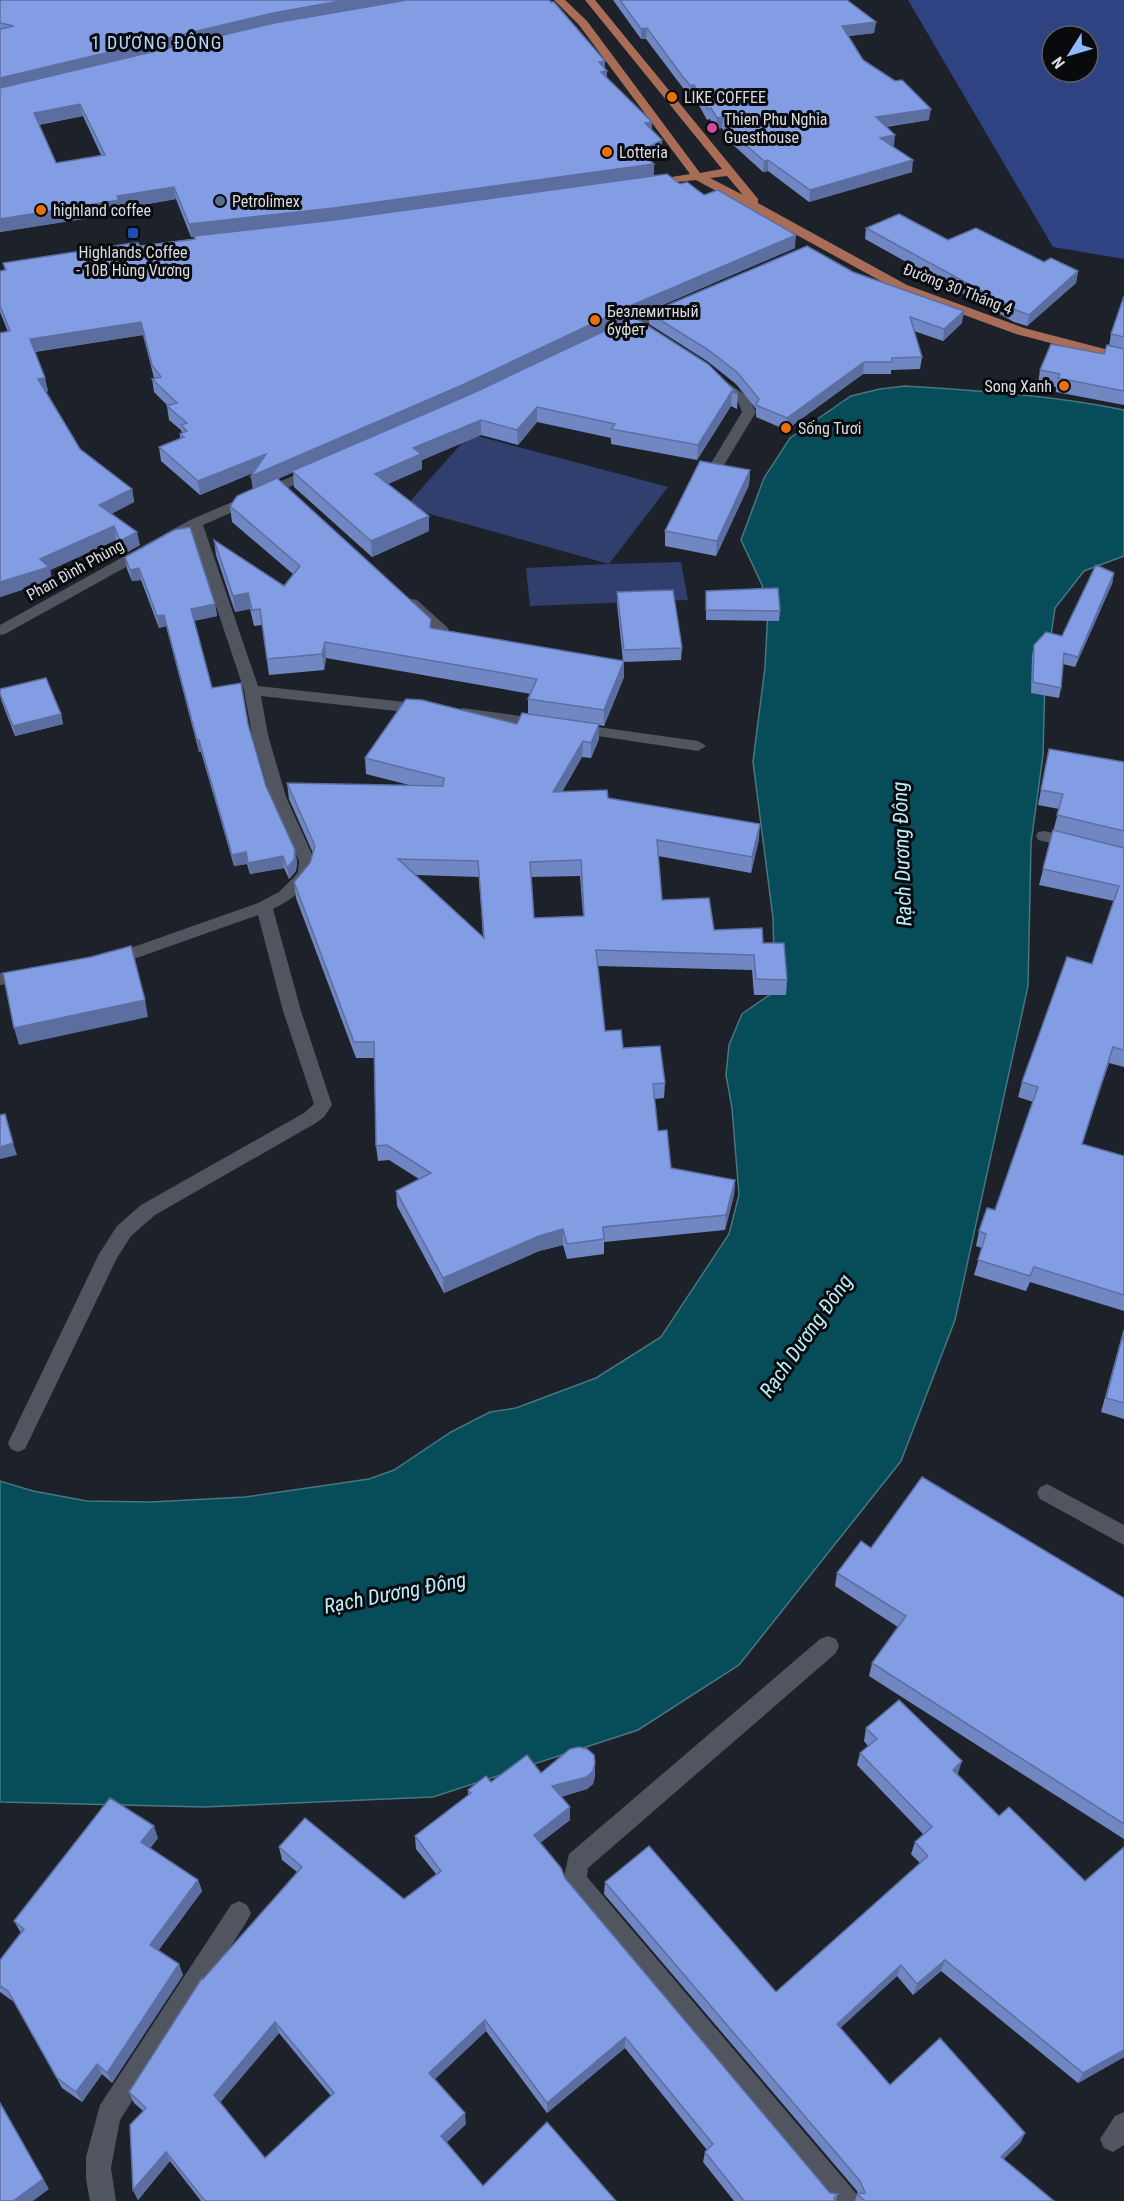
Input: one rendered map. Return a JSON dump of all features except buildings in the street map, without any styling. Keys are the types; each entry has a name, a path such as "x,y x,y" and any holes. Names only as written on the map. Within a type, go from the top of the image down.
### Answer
{"main road":[{"name":"Đường 30 Tháng 4","path":"559,0 583,23 697,176 759,207 903,288 1020,331 1124,358"},
{"name":"Đường 30 Tháng 4","path":"590,0 728,172 759,207"},
{"path":"619,72 645,68"},
{"path":"638,184 728,172"}],"street":[{"path":"802,252 822,243"},
{"path":"603,339 687,301"},
{"path":"635,324 652,335"},
{"path":"704,371 737,394 749,408 717,465"},
{"name":"Phan Đình Phùng","path":"0,631 195,523 286,490 325,466"},
{"path":"95,966 264,907 285,896 306,872 307,861 278,797 260,735 252,690 195,523"},
{"path":"397,590 442,630"},
{"path":"252,690 444,711 698,746"},
{"path":"1044,836 1085,846"},
{"path":"18,1443 109,1254 124,1232 148,1210 310,1118 323,1105 292,1011 264,907"},
{"path":"0,979 46,975"},
{"path":"1047,1492 1124,1536"},
{"path":"828,1646 577,1862 575,1881 846,2201"},
{"path":"103,2201 99,2190 99,2144 109,2114 239,1913"}],"shaded area":[{"path":"908,0 1124,0 1124,259 1053,247"},
{"path":"470,434 668,487 609,564 405,507"},
{"path":"681,562 688,600 530,606 526,568"}],"water":[{"name":"Rạch Dương Đông","path":"905,386 1042,397 1124,410 1124,556 1084,571 1055,608 1045,676 1043,755 1031,843 1028,986 955,1320 901,1461 739,1665 638,1730 433,1797 204,1807 0,1802 0,1481 33,1491 87,1501 151,1502 245,1497 369,1479 394,1470 451,1432 490,1412 516,1408 596,1378 661,1337 729,1234 739,1195 732,1108 726,1075 729,1045 742,1014 775,991 773,918 753,762 765,667 768,609 762,585 741,540 764,478 790,438 851,396"}],"place":[{"name":"LIKE COFFEE","path":"672,97"},
{"name":"Thien Phu Nghia Guesthouse","path":"712,128"},
{"name":"Lotteria","path":"607,152"},
{"name":"Petrolimex","path":"220,201"},
{"name":"highland coffee","path":"41,210"},
{"name":"Highlands Coffee - 10B Hùng Vương","path":"133,233"},
{"name":"Безлемитный буфет","path":"595,320"},
{"name":"Song Xanh","path":"1064,386"},
{"name":"Sống Tươi","path":"786,428"}],"district":[{"name":"1 DƯƠNG ĐÔNG","path":"157,42"}]}
